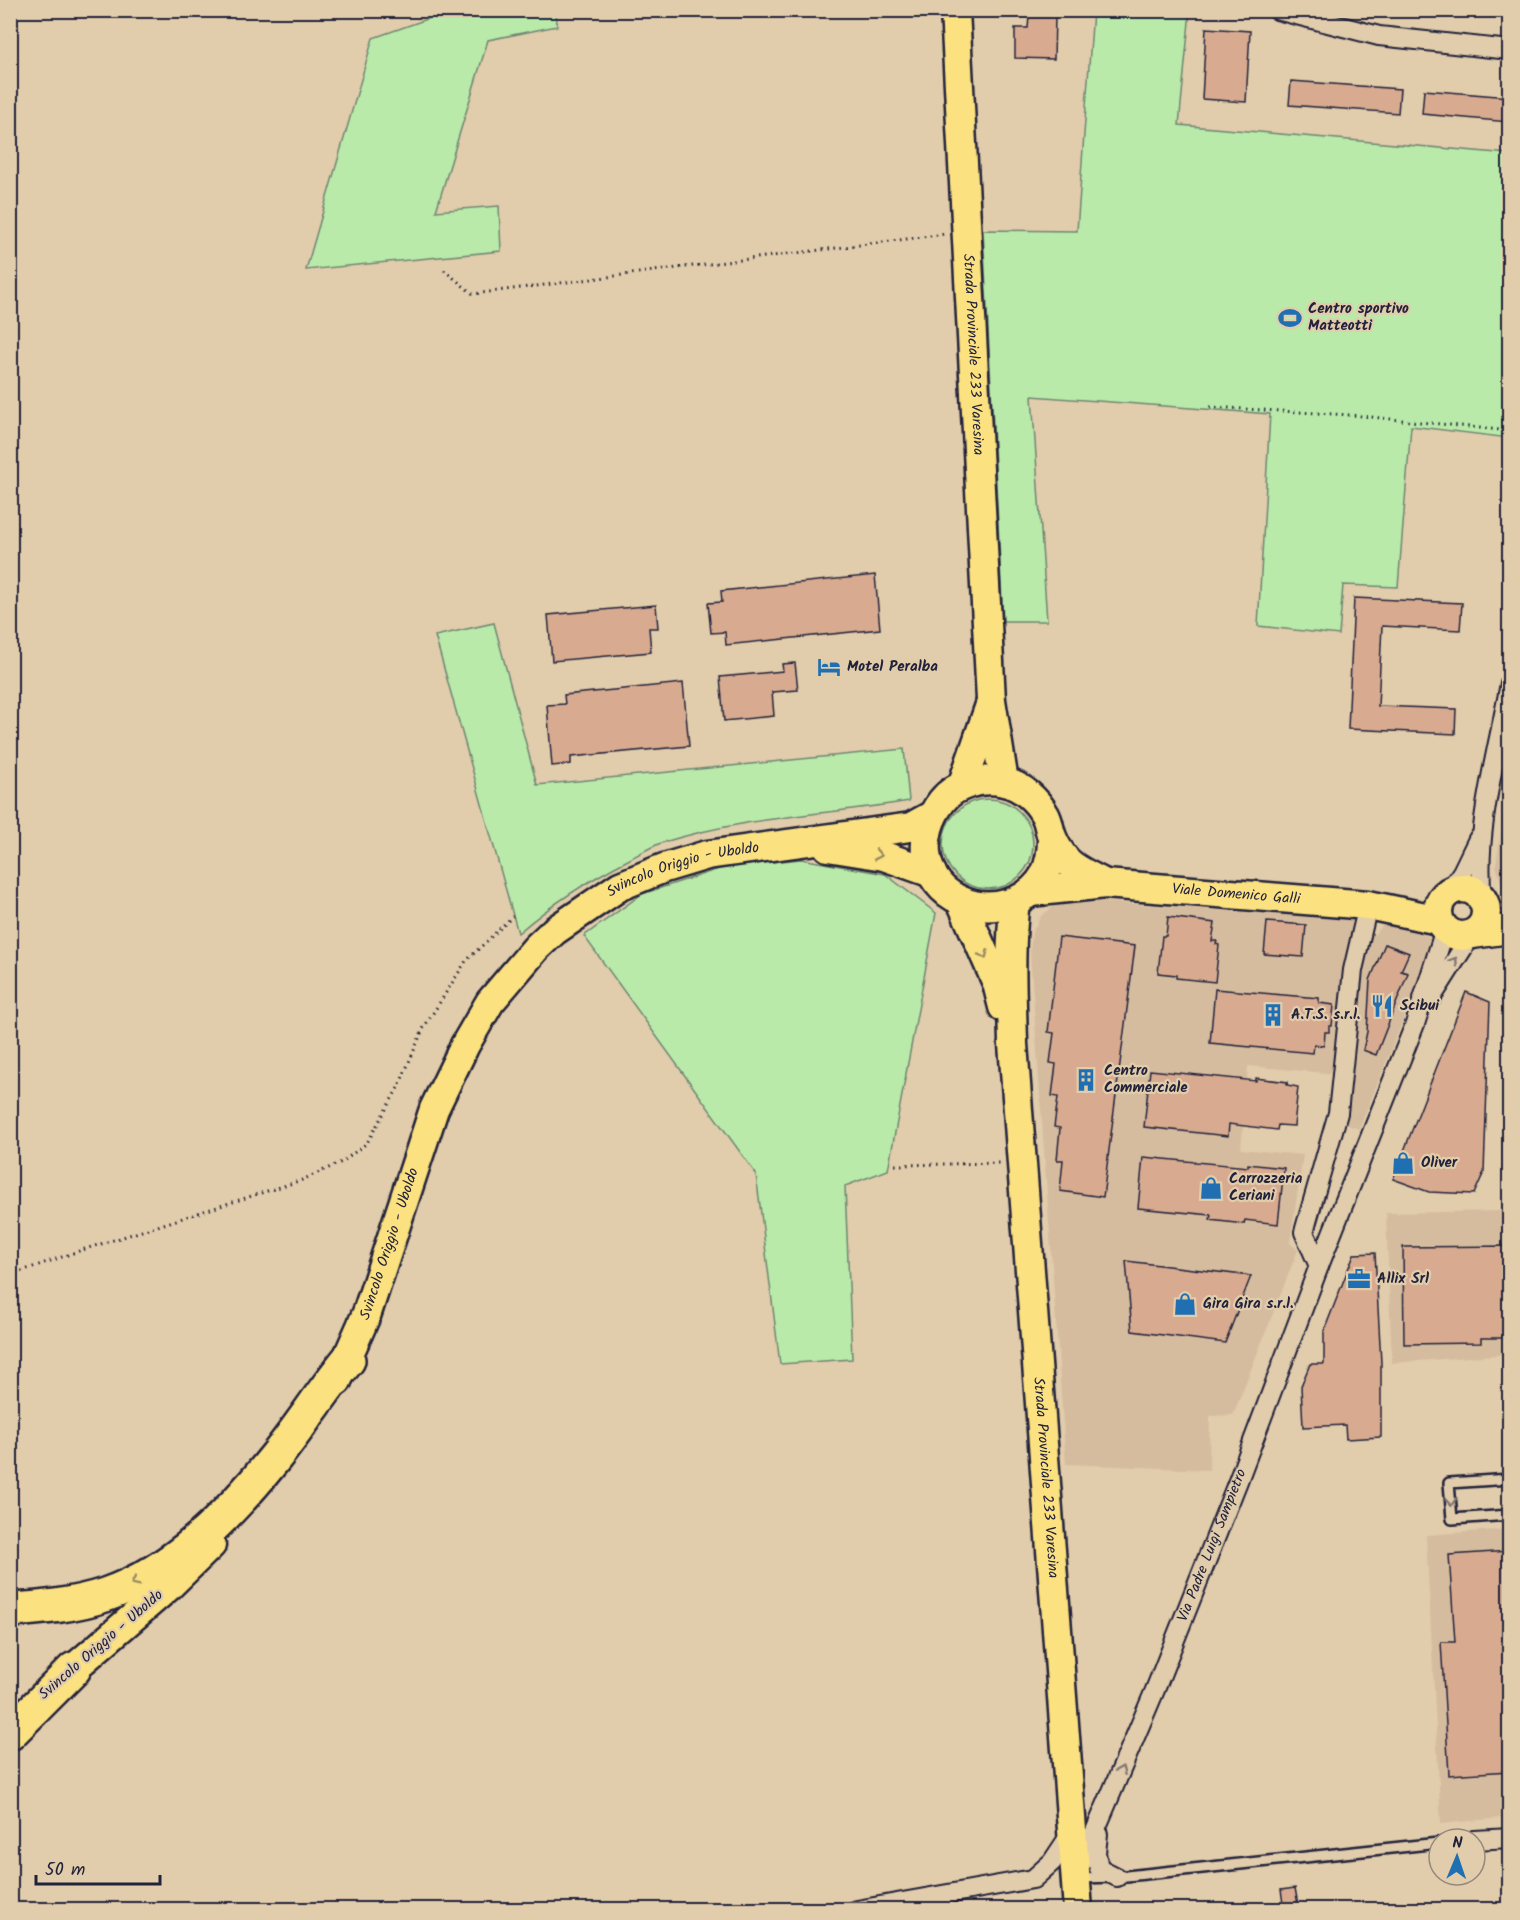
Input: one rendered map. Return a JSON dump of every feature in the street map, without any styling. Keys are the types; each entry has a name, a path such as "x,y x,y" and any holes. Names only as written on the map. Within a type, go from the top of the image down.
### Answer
{"highway":[{"path":"10,1610 47,1608 106,1594 156,1571 192,1545 252,1486 275,1458 322,1391 348,1360"},
{"path":"10,1733 75,1669"}],"main road":[{"name":"Strada Provinciale 233 Varesina","path":"955,10 991,700 1004,782"},
{"name":"Strada Provinciale 233 Varesina","path":"962,786 991,700"},
{"path":"983,780 1004,782 1025,791 1034,798 1046,817 1052,839 1052,853 1045,874 1023,897 1004,905 982,907 961,901 944,890 932,873 925,852 925,836 931,816 944,798 962,786 983,780"},
{"name":"Svincolo Origgio - Uboldo","path":"10,1722 75,1669 168,1587 254,1503 312,1427 348,1360 367,1312 434,1109 465,1045 490,1002 554,931 620,886 664,868 707,855 911,827 931,816"},
{"name":"Viale Domenico Galli","path":"1052,839 1067,861 1105,884"},
{"name":"Svincolo Origgio - Uboldo","path":"799,843 884,856 932,873"},
{"name":"Viale Domenico Galli","path":"1023,897 1105,884 1368,905 1450,914"},
{"path":"1462,888 1470,889 1492,905 1482,925 1450,914 1462,888"},
{"name":"Strada Provinciale 233 Varesina","path":"1023,897 1012,926 1013,1044 1022,1163 1086,1828 1075,1878 1078,1910"},
{"name":"Strada Provinciale 233 Varesina","path":"961,901 997,983 1013,1044"},
{"path":"1450,914 1509,929"}],"street":[{"path":"1277,10 1379,36 1509,50"},
{"name":"Via Padre Luigi Sampietro","path":"1492,905 1479,877 1482,829 1509,683"},
{"name":"Via Padre Luigi Sampietro","path":"1117,1877 1099,1868 1086,1828 1168,1657 1238,1481 1319,1266 1415,1024 1462,872 1482,829"},
{"path":"1319,1266 1304,1232 1338,1113 1353,970 1368,905"},
{"name":"Via Padre Luigi Sampietro","path":"1415,1024 1450,914"},
{"path":"857,1910 1033,1879 1086,1828"},
{"path":"1487,1839 1509,1838"}],"lane":[{"path":"1509,1479 1449,1483 1452,1519 1509,1515"},
{"path":"1075,1878 1117,1877 1427,1843"}],"path":[{"path":"444,270 473,294 966,232"},
{"path":"1210,407 1351,415 1509,431"},
{"path":"10,1275 93,1246 302,1180 342,1162 367,1143 399,1086 423,1029 466,961 513,916"},
{"path":"895,1165 1022,1163"}],"shaded area":[{"path":"1509,778 1509,901 1506,899 1496,865"},
{"path":"1080,900 1352,920 1357,934 1336,1074 1248,1066 1241,1149 1303,1155 1290,1243 1298,1250 1233,1415 1210,1416 1209,1470 1066,1464 1030,952 1032,933 1041,916 1065,902"},
{"path":"1390,923 1421,931 1434,944 1359,1129 1343,1123 1348,1106 1355,1058 1361,956 1369,940 1381,927"},
{"path":"1508,938 1509,1354 1392,1363 1386,1213 1501,1211"},
{"path":"1509,1529 1509,1817 1441,1824 1426,1535"}],"green space":[{"path":"450,11 556,11 557,26 488,40 436,211 499,206 501,251 306,270 373,38"},
{"name":"Centro sportivo Matteotti","path":"1093,11 1190,11 1179,125 1509,154 1509,438 1411,426 1398,587 1343,585 1339,635 1258,626 1270,414 1032,396 1047,621 1003,621 983,230 1077,231"},
{"path":"494,623 537,785 904,749 909,801 722,827 661,843 585,884 557,902 518,933 435,636"},
{"path":"988,799 1005,802 1020,812 1030,827 1033,844 1030,861 1020,876 1005,886 988,889 971,886 956,876 946,861 943,844 946,827 956,812 971,802"},
{"path":"801,859 885,874 936,913 888,1170 845,1186 852,1359 780,1364 756,1174 584,936 642,894 725,867"}],"building":[{"path":"1029,16 1055,17 1054,59 1015,58 1015,28 1028,28"},
{"path":"1206,28 1250,31 1246,102 1202,99"},
{"path":"1291,81 1400,89 1398,113 1289,105"},
{"path":"1424,90 1509,97 1509,122 1422,114"},
{"path":"875,575 880,629 726,645 725,632 711,633 708,603 722,602 721,591"},
{"path":"1354,598 1462,603 1460,630 1382,626 1378,706 1456,709 1455,734 1348,729"},
{"path":"656,605 658,628 649,628 651,652 552,661 548,615"},
{"path":"795,663 798,690 772,692 774,716 724,721 720,677 783,671 782,664"},
{"path":"683,683 689,746 571,757 571,764 552,766 547,705 565,704 564,695"},
{"path":"1168,917 1215,923 1212,941 1217,941 1216,944 1219,945 1215,982 1176,978 1176,975 1158,973 1162,936 1166,936"},
{"path":"1267,922 1306,925 1303,957 1264,954"},
{"name":"Centro Commerciale","path":"1059,937 1135,946 1103,1197 1060,1191 1063,1160 1057,1160 1060,1128 1054,1127 1058,1097 1052,1096 1056,1064 1050,1063 1054,1033 1048,1032"},
{"name":"Scibui","path":"1385,944 1409,953 1401,971 1408,973 1376,1055 1363,1050 1367,1032 1370,980"},
{"name":"A.T.S. s.r.l.","path":"1215,989 1319,998 1319,1003 1334,1005 1332,1026 1329,1026 1329,1032 1325,1032 1324,1046 1314,1045 1313,1053 1210,1043"},
{"path":"1466,992 1490,1002 1484,1172 1474,1194 1429,1192 1393,1179"},
{"path":"1150,1070 1288,1082 1287,1085 1298,1087 1294,1126 1278,1125 1277,1130 1229,1124 1228,1136 1144,1127"},
{"name":"Carrozzeria Ceriani","path":"1143,1157 1248,1167 1248,1164 1284,1168 1278,1224 1245,1220 1244,1224 1210,1220 1211,1215 1138,1208"},
{"path":"1509,1246 1509,1338 1481,1338 1481,1343 1404,1344 1403,1247"},
{"path":"1375,1253 1381,1363 1381,1437 1346,1439 1345,1425 1303,1427 1301,1386 1310,1364 1324,1364 1324,1331 1354,1254"},
{"name":"Gira Gira s.r.l.","path":"1126,1261 1251,1276 1225,1343 1132,1331"},
{"path":"1509,1551 1509,1771 1449,1775 1441,1642 1455,1642 1449,1555"},
{"path":"1295,1888 1299,1910 1284,1910 1281,1890"}],"place":[{"name":"Centro sportivo Matteotti","path":"1290,318"},
{"name":"Motel Peralba","path":"829,667"},
{"name":"Scibui","path":"1382,1006"},
{"name":"A.T.S. s.r.l.","path":"1273,1015"},
{"name":"Centro Commerciale","path":"1086,1080"},
{"name":"Oliver","path":"1403,1163"},
{"name":"Carrozzeria Ceriani","path":"1211,1188"},
{"name":"Allix Srl","path":"1359,1279"},
{"name":"Gira Gira s.r.l.","path":"1185,1304"}]}
